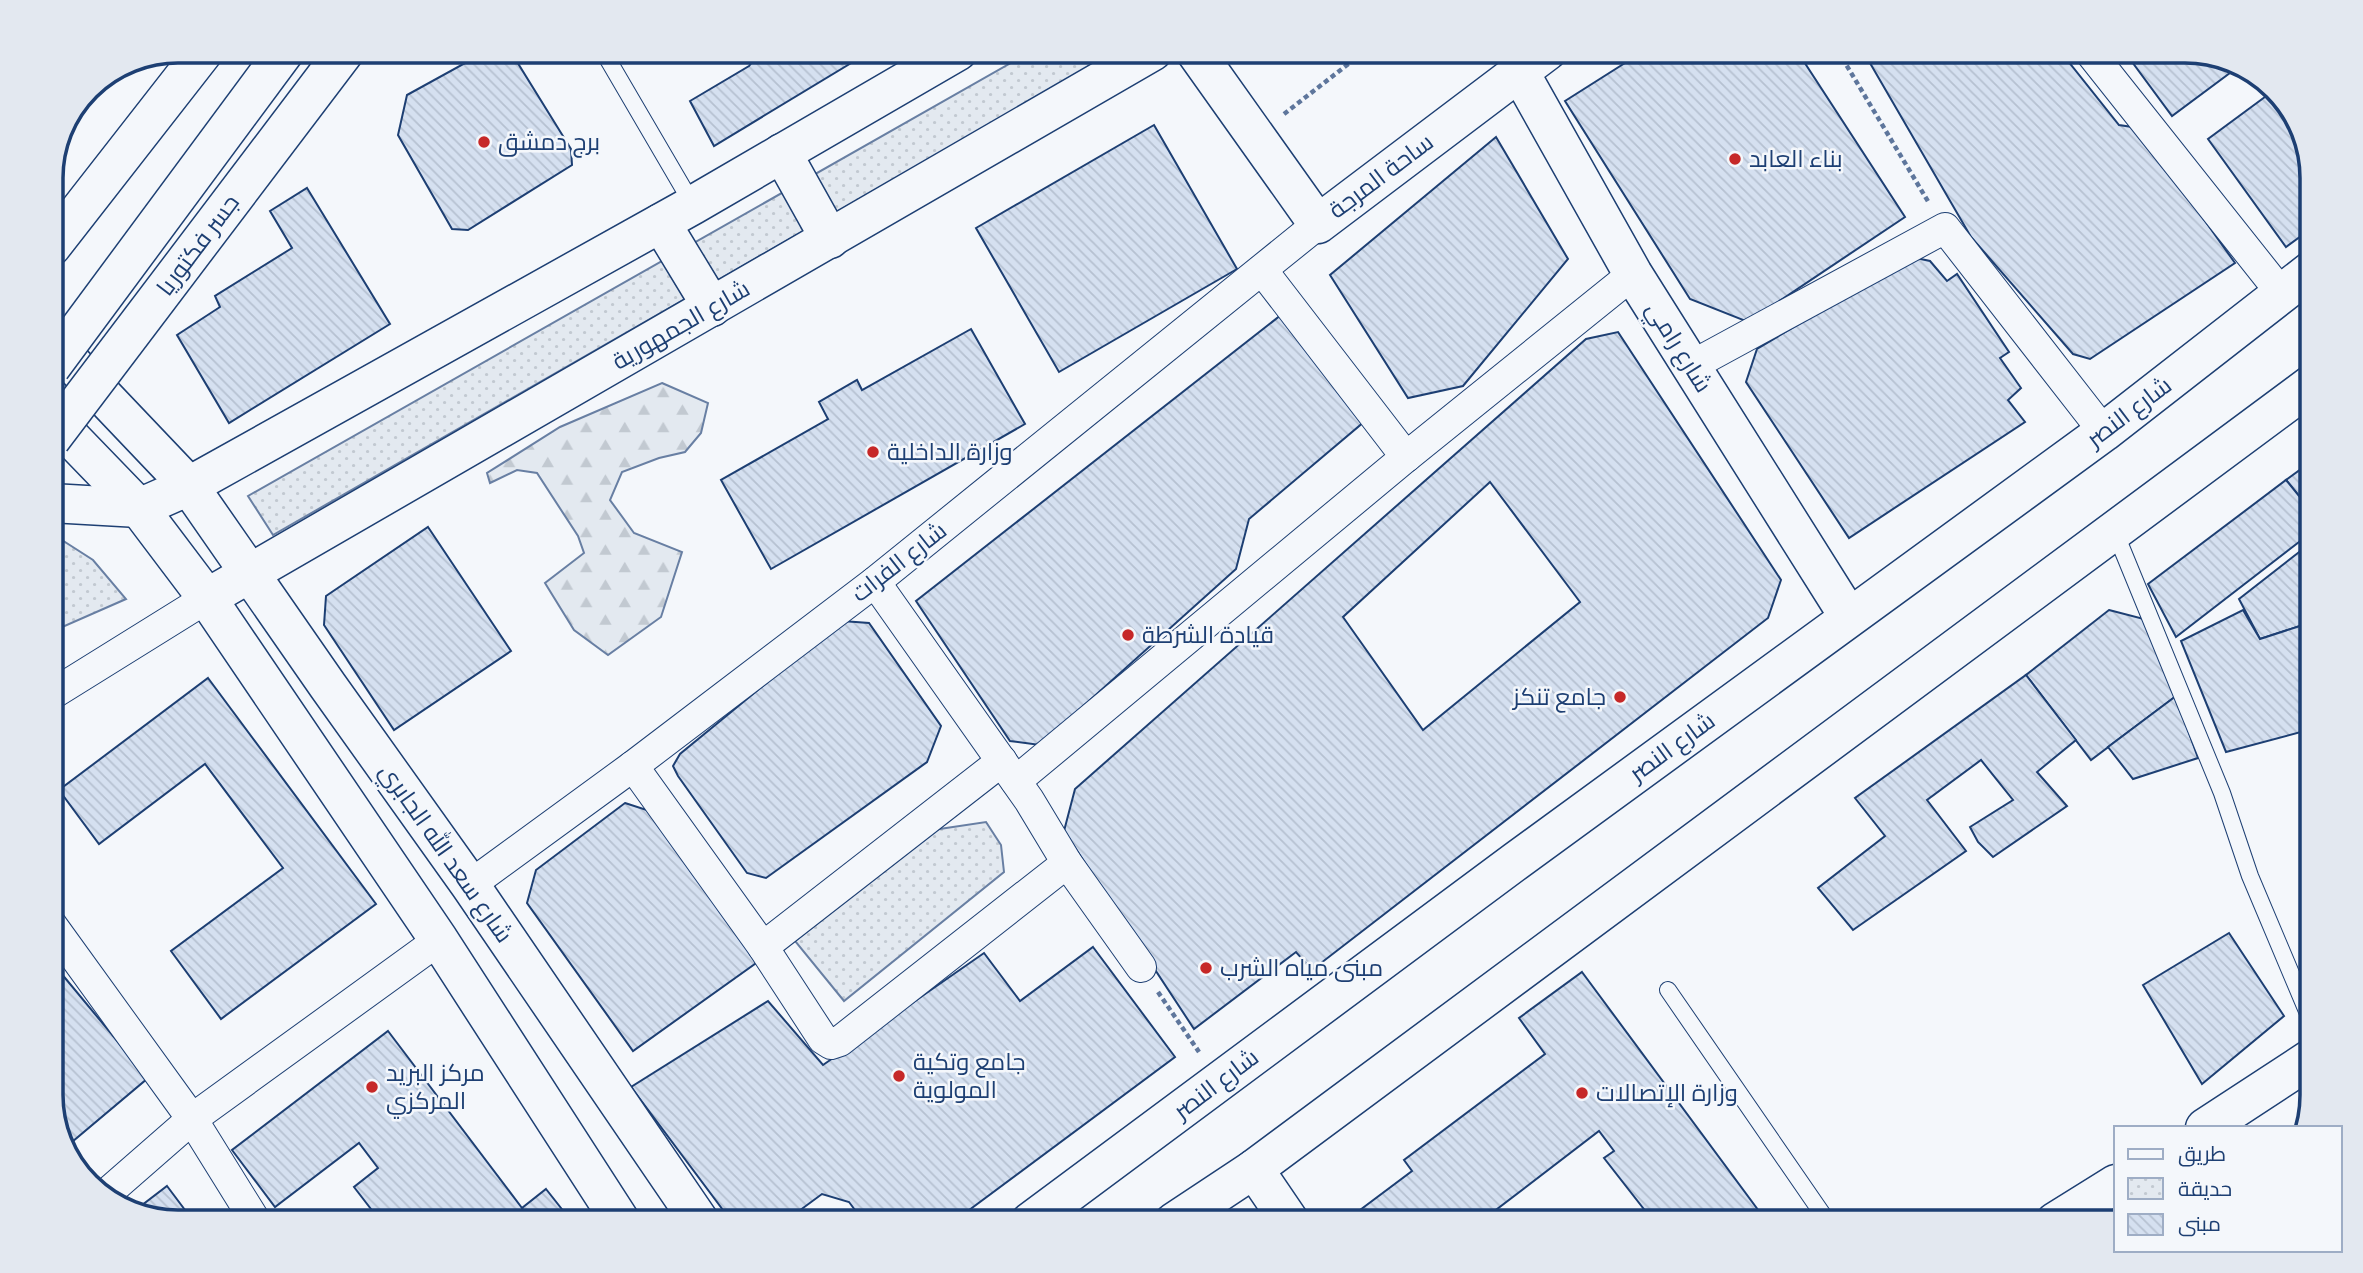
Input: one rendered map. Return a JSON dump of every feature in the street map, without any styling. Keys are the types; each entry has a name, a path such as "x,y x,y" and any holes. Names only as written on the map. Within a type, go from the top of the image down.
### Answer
{"main road":[{"path":"63,232 195,63"},
{"name":"جسر فكتوريا","path":"63,352 276,63"},
{"name":"جسر فكتوريا","path":"63,423 336,63"},
{"path":"63,504 139,508 189,486 677,214 937,63"},
{"name":"شارع الجمهورية","path":"207,598 1132,63"},
{"name":"ساحة المرجة","path":"1204,63 1318,224 1530,63"},
{"name":"شارع رامي","path":"1534,63 1633,274 1849,617"},
{"path":"782,153 830,239"},
{"path":"677,214 712,307"},
{"name":"شارع النصر","path":"1046,1210 2104,432 2300,280"},
{"name":"شارع سعد الله الجابري","path":"63,354 189,486 470,885 692,1210"},
{"path":"1192,1210 1254,1168 2300,393"},
{"path":"63,429 139,508 207,598 439,940 613,1210"},
{"path":"2208,1126 2300,1066"},
{"path":"1254,1168 1282,1210"},
{"path":"2074,1210 2114,1185"}],"street":[{"path":"2099,63 2282,294"},
{"name":"شارع الفرات","path":"470,885 633,766 875,582 1318,224"},
{"path":"1691,366 1945,228 2104,432"},
{"path":"1262,270 1406,457"},
{"path":"763,947 1009,771 1633,274"},
{"path":"875,582 1009,771 1067,863 1141,967"},
{"path":"63,688 207,598"},
{"path":"633,766 763,947 823,1039 831,1044 840,1041 1067,863"},
{"path":"112,1189 192,1119 439,940"},
{"path":"63,941 192,1119 249,1210"}],"lane":[{"path":"608,63 677,214"},
{"path":"2115,532 2222,793 2250,876 2300,995"},
{"path":"1668,990 1820,1210"}],"path":[{"path":"1256,135 1349,63"},
{"path":"1845,63 1945,228"},
{"path":"1141,967 1219,1082"}],"green space":[{"path":"1011,63 1097,63 273,535 248,496"},
{"path":"662,383 708,403 701,433 685,452 659,458 622,472 610,500 634,533 682,552 661,617 608,655 574,630 545,583 584,553 578,536 537,473 517,470 490,483 487,473 560,427"},
{"path":"63,541 93,560 126,599 63,627"},
{"path":"986,822 1001,845 1004,872 844,1001 795,941 933,830"}],"building":[{"name":"برج دمشق","path":"465,63 518,63 571,149 572,165 468,230 452,229 398,135 407,95"},
{"path":"751,63 851,63 714,146 690,101"},
{"name":"بناء العابد","path":"1625,63 1805,63 1905,217 1748,322 1690,299 1565,101"},
{"path":"1870,63 2070,63 2119,125 2139,128 2235,263 2090,359 2073,354 1971,237"},
{"path":"2133,63 2208,65 2230,73 2172,116"},
{"path":"2266,96 2272,102 2288,127 2298,155 2300,237 2286,247 2208,139"},
{"path":"1154,125 1237,269 1059,372 976,228"},
{"path":"1496,137 1568,259 1463,386 1408,398 1330,275"},
{"path":"307,188 390,324 229,423 177,335 220,307 215,296 292,248 270,211"},
{"path":"1911,257 1930,261 1947,281 1957,274 2009,352 2000,358 2021,388 2008,400 2025,422 1849,538 1746,382 1757,349"},
{"path":"1281,315 1365,421 1249,519 1236,569 1040,745 1010,741 916,601"},
{"name":"وزارة الداخلية","path":"971,329 1025,424 771,569 721,480 828,419 819,402 857,380 862,390"},
{"path":"1618,332 1781,580 1768,618 1312,970 1296,952 1194,1029 1064,831 1075,789 1586,339","holes":["1490,482 1580,602 1423,730 1343,617"]},
{"path":"2300,470 2300,497 2286,480"},
{"path":"2286,480 2300,497 2300,541 2176,637 2148,584"},
{"path":"428,527 511,651 394,730 324,625 326,596"},
{"path":"2300,551 2300,626 2260,639 2239,599"},
{"path":"2109,610 2144,619 2176,696 2091,760 2026,675"},
{"path":"2243,610 2260,639 2300,626 2300,732 2226,752 2181,641"},
{"path":"842,621 869,623 941,726 927,762 766,878 747,873 673,766 680,754"},
{"path":"2026,675 2076,740 2037,772 2067,806 1993,857 1978,842 1970,827 2013,800 1981,760 1927,800 1966,851 1853,930 1818,888 1885,836 1855,798"},
{"path":"208,678 376,904 221,1019 171,951 283,868 205,764 99,844 63,795 63,787"},
{"path":"2176,696 2198,758 2133,779 2108,747"},
{"path":"625,803 653,812 759,961 633,1051 527,903 536,870"},
{"path":"2229,933 2284,1016 2202,1084 2143,985"},
{"name":"جامع وتكية المولوية","path":"1093,947 1175,1057 969,1210 855,1210 849,1202 822,1194 800,1210 723,1210 631,1087 768,1001 823,1065 984,953 1020,1001"},
{"name":"وزارة الإتصالات","path":"1582,972 1758,1210 1645,1210 1604,1158 1614,1151 1599,1131 1496,1210 1360,1210 1412,1171 1404,1160 1545,1054 1519,1018"},
{"path":"63,975 148,1078 73,1141 63,1103"},
{"name":"مركز البريد المركزي","path":"388,1031 523,1210 372,1210 354,1187 378,1168 359,1143 275,1207 232,1150"},
{"path":"167,1186 185,1210 155,1208 143,1205"},
{"path":"546,1189 563,1210 523,1210 522,1208"}],"place":[{"name":"برج دمشق","path":"484,142"},
{"name":"بناء العابد","path":"1735,159"},
{"name":"وزارة الداخلية","path":"873,452"},
{"name":"قيادة الشرطة","path":"1128,635"},
{"name":"جامع تنكز","path":"1620,697"},
{"name":"مبنى مياه الشرب","path":"1206,968"},
{"name":"جامع وتكية المولوية","path":"899,1076"},
{"name":"مركز البريد المركزي","path":"372,1087"},
{"name":"وزارة الإتصالات","path":"1582,1093"}]}
